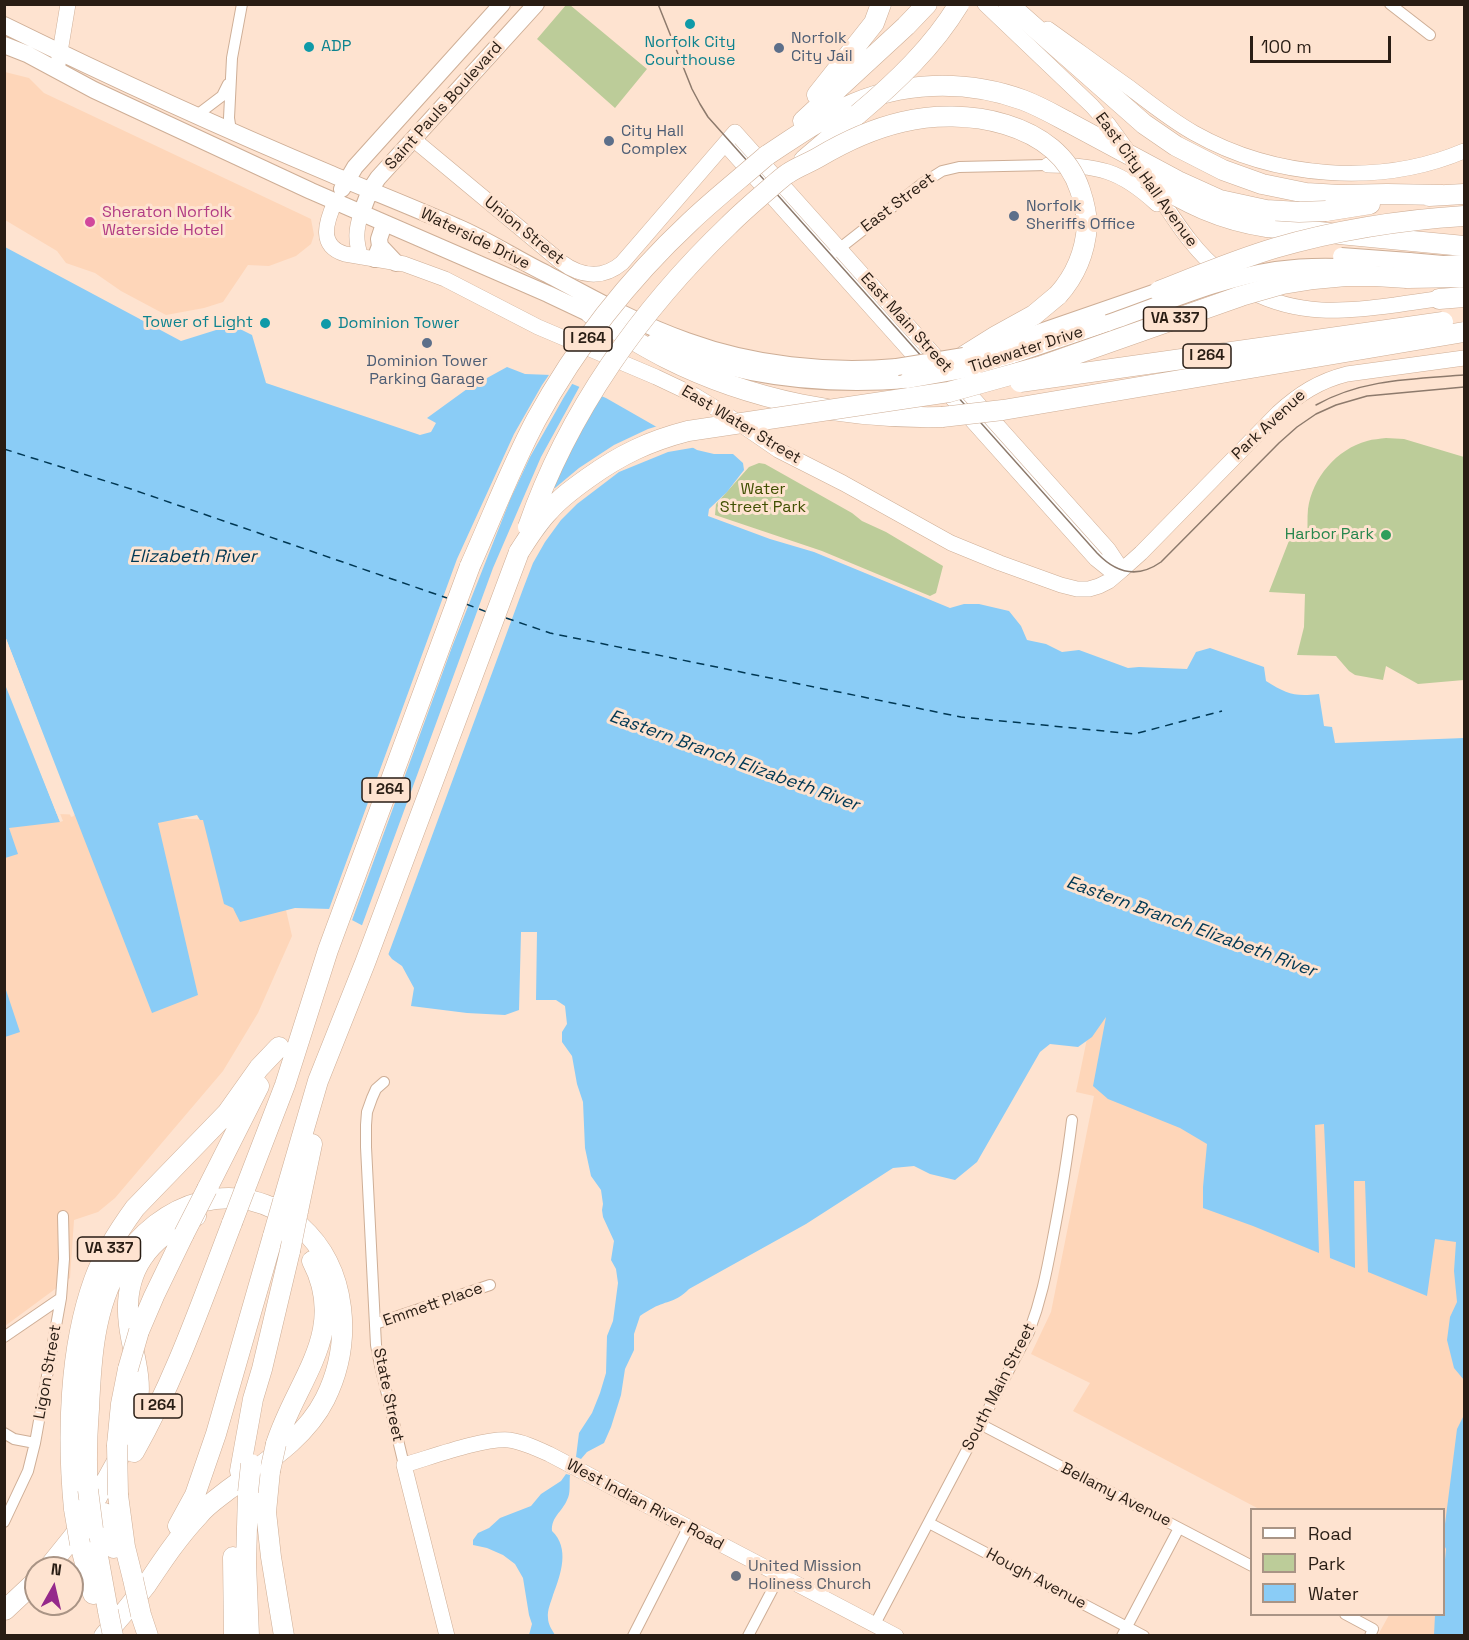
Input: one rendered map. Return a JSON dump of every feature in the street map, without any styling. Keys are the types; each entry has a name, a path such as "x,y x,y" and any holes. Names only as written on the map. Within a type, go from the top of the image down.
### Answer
{"highway":[{"path":"766,156 870,29 881,4"},
{"path":"766,156 927,4"},
{"path":"519,552 535,508 562,447 602,378 632,334 675,280 704,248 742,213 871,104 904,73 938,35 958,4"},
{"path":"1008,4 1144,124 1176,146 1223,171 1262,184 1306,193 1442,195"},
{"name":"I 264","path":"73,1556 88,1549 180,1357 285,1085 328,950 470,566 520,453 562,377 595,329 638,275 691,220 766,156 829,116 874,96 904,89 945,85 984,89 1012,96 1040,107 1178,182 1220,200 1266,210 1326,211 1405,199 1464,194"},
{"path":"785,175 858,136 911,120 943,117 974,118 1022,131 1044,143 1064,161 1079,186 1087,222 1083,253 1073,275 1058,295 1034,315 996,336 970,362"},
{"path":"1068,122 1109,154 1188,203 1220,216 1267,227 1464,246"},
{"path":"1159,291 1237,261 1308,239 1362,228 1464,216"},
{"name":"VA 337","path":"949,392 1039,367 1241,296 1270,288 1314,279 1375,276 1408,271 1438,278 1464,277"},
{"path":"1439,299 1464,295"},
{"path":"591,314 666,359 718,380 834,411 895,417 942,417 992,411 1464,332"},
{"name":"I 264","path":"291,1206 328,1085 336,1036 519,552 549,510 569,492 606,465 641,446 688,431 1464,319"},
{"name":"VA 337","path":"104,1625 88,1549 70,1441 77,1348 87,1300 101,1263 135,1208 227,1113 260,1068 279,1047 328,950"},
{"path":"116,1536 117,1445 121,1404 139,1331 184,1234 279,1047"},
{"path":"88,1549 92,1484 89,1410 94,1349 97,1326 105,1298 118,1266 138,1239 158,1221 192,1204 206,1200 234,1199 260,1204 280,1212 299,1226 317,1245 328,1264 340,1300 343,1328 338,1364 325,1398 312,1419 293,1440 201,1512 163,1558 141,1591 104,1625 113,1635"},
{"path":"163,1558 195,1495 248,1329 273,1236 291,1206"},
{"path":"234,1635 232,1572 245,1468 261,1400 262,1370 290,1251 291,1206"},
{"path":"88,1549 134,1421 138,1375 129,1324 128,1300 132,1280 142,1260 154,1243 165,1233 196,1216 231,1211 271,1222 284,1230 313,1263 321,1283 325,1305 322,1336 317,1352 282,1428 270,1472 266,1512 284,1635"},
{"path":"92,1484 116,1536 148,1635"},
{"path":"243,1495 249,1635"},
{"path":"5,1610 24,1592"}],"main road":[{"path":"57,70 68,4"},
{"name":"Saint Pauls Boulevard","path":"335,202 355,167 502,4"},
{"name":"Saint Pauls Boulevard","path":"361,214 370,190 378,178 536,4"},
{"name":"East City Hall Avenue","path":"985,4 1101,115 1193,245 1213,266 1246,289 1283,305 1315,310 1339,311 1439,299"},
{"path":"1014,4 1180,124 1223,147 1252,158 1286,167 1321,172 1353,173 1406,167 1439,160 1464,151"},
{"name":"Waterside Drive","path":"4,25 197,115 474,235 532,267 688,342 744,357 797,366 846,369 970,362"},
{"name":"Waterside Drive","path":"4,45 27,54 195,138 361,214 591,314"},
{"path":"454,58 477,69"},
{"path":"413,139 407,133 406,128 426,88"},
{"name":"Union Street","path":"413,139 561,262 579,273 592,275 606,273 622,263 735,132"},
{"name":"East Main Street","path":"735,132 833,253 1099,563 1119,572"},
{"name":"East Main Street","path":"724,144 833,253"},
{"path":"1048,165 1092,168 1119,176 1143,192 1173,219"},
{"path":"335,202 327,227 330,244 341,253 372,254"},
{"path":"361,214 356,235 357,245 372,254 396,262"},
{"path":"372,254 384,224"},
{"name":"Tidewater Drive","path":"1106,317 1159,291 1251,265 1290,258 1331,255 1408,271"},
{"name":"East Water Street","path":"396,262 445,279 538,327 694,395 778,450 967,550 1077,589 1099,586 1119,572"},
{"name":"Tidewater Drive","path":"591,314 686,356 756,374 840,383 908,380 970,362 1014,341 1276,270 1340,267 1408,271 1443,264 1464,263"},
{"name":"Park Avenue","path":"1119,572 1141,553 1291,400 1305,390 1347,374 1464,358"},
{"name":"West Indian River Road","path":"404,1465 479,1443 499,1440 523,1444 559,1460 780,1575 872,1630 897,1635"},
{"name":"State Street","path":"404,1465 447,1635"}],"street":[{"path":"231,130 230,78 242,4"},
{"path":"1390,4 1430,34"},
{"path":"197,115 222,96 230,78"},
{"name":"East Street","path":"833,253 923,183 942,171 959,167 1048,165"},
{"name":"State Street","path":"384,1082 376,1089 372,1098 367,1112 366,1125 376,1345 404,1465"},
{"name":"South Main Street","path":"872,1630 1029,1332 1048,1268 1072,1120"},
{"name":"Ligon Street","path":"4,1522 28,1471 35,1443 61,1298 64,1259 63,1216"},
{"name":"Emmett Place","path":"375,1324 490,1285"},
{"path":"4,1336 61,1298"},
{"name":"Bellamy Avenue","path":"980,1424 1250,1565"},
{"path":"4,1433 14,1439 35,1443"},
{"name":"Hough Avenue","path":"929,1522 1125,1631 1143,1635"},
{"path":"633,1635 688,1528"},
{"path":"1125,1631 1179,1528"},
{"path":"748,1635 780,1575"},
{"path":"1348,1616 1371,1632"}],"shaded area":[{"path":"5,72 29,78 44,93 311,219 314,235 311,244 296,256 269,266 248,265 223,302 166,315 121,291 95,273 66,263 57,251 5,220"},
{"path":"5,812 217,820 286,910 292,936 258,1013 223,1071 115,1198 98,1212 74,1220 70,1278 5,1326"},
{"path":"1095,1000 1464,1135 1464,1635 1378,1635 1388,1616 1445,1616 1445,1508 1257,1508 1073,1411 1090,1383 1031,1354 1051,1312 1094,1096 1076,1092"}],"green space":[{"path":"566,5 570,5 647,69 615,108 537,39"},
{"name":"Harbor Park","path":"1404,439 1464,457 1464,680 1418,684 1386,666 1383,680 1355,675 1336,656 1297,655 1304,627 1305,594 1269,592 1292,533 1307,537 1310,498 1328,466 1356,445 1369,440"},
{"name":"Water Street Park","path":"759,463 765,464 943,566 936,593 930,596 822,551 715,515 716,504 749,467"}],"water":[{"path":"5,247 181,341 232,325 252,335 266,383 420,435 431,432 436,423 427,418 467,389 507,367 525,374 551,375 606,398 697,450 714,454 733,454 743,463 744,470 727,492 709,509 708,516 770,539 814,552 950,608 964,604 979,604 1009,611 1021,626 1027,640 1046,644 1062,652 1079,650 1128,668 1187,669 1196,652 1210,648 1264,667 1266,681 1280,689 1297,695 1319,694 1324,726 1332,727 1335,743 1464,738 1464,1380 1454,1368 1447,1340 1450,1317 1457,1302 1454,1271 1456,1242 1435,1239 1427,1296 1368,1272 1365,1181 1354,1181 1355,1268 1330,1258 1324,1124 1315,1125 1319,1253 1203,1208 1207,1144 1180,1128 1108,1099 1093,1086 1106,1017 1092,1037 1078,1047 1050,1044 1040,1052 977,1162 955,1180 930,1174 914,1166 893,1168 806,1224 689,1289 680,1297 640,1316 634,1334 634,1350 625,1369 621,1395 604,1443 587,1452 581,1459 576,1457 579,1433 592,1413 606,1373 607,1336 613,1321 618,1283 616,1269 611,1260 614,1241 603,1217 601,1190 591,1176 585,1148 583,1102 572,1056 562,1042 562,1032 567,1024 565,1006 556,1000 536,1000 537,932 521,932 519,1010 505,1015 411,1006 414,988 402,966 392,959 369,929 331,909 295,908 240,922 233,908 224,904 203,820 200,820 197,815 158,823 198,995 152,1013 5,636"},
{"path":"4,682 60,822 9,828 18,854 5,858"},
{"path":"5,987 20,1032 4,1037"},
{"path":"1464,1415 1464,1635 1434,1635 1435,1616 1445,1616 1445,1524 1457,1429"},
{"path":"566,1474 570,1475 569,1494 552,1526 552,1531 561,1545 562,1553 559,1579 548,1612 550,1627 555,1635 529,1635 532,1624 523,1578 515,1564 503,1555 473,1545 473,1540 478,1533 489,1528 500,1518 531,1506 541,1494 561,1481"}],"pier":[{"path":"551,372 574,381 530,457 510,500 452,647 351,923 328,912 457,559 514,434"},
{"path":"581,384 599,392 556,471 551,485 555,488 579,468 614,445 648,429 661,425 683,439 642,451 617,463 570,499 549,523 542,536 560,512 588,486 633,458 683,443 689,442 697,447 668,452 619,472 577,504 561,520 545,542 533,563 523,589 387,958 367,931 361,928 493,568 541,457"},
{"path":"5,636 74,816 71,817 4,644"},
{"path":"4,678 7,680 63,821 60,822"}],"ferry route":[{"path":"4,449 131,489 447,598"},
{"path":"466,604 487,612"},
{"path":"506,618 550,633 961,717 1134,734 1222,711"}],"tram line":[{"path":"658,4 692,89 708,117 1097,553 1119,569 1144,571 1161,562 1279,443 1316,414 1336,405 1367,396 1464,387"},
{"path":"1316,405 1333,396 1370,385 1407,379 1464,375"}],"place":[{"name":"Norfolk City Courthouse","path":"690,24"},
{"name":"ADP","path":"309,47"},
{"name":"Norfolk City Jail","path":"779,48"},
{"name":"City Hall Complex","path":"609,141"},
{"name":"Norfolk Sheriffs Office","path":"1014,216"},
{"name":"Sheraton Norfolk Waterside Hotel","path":"90,222"},
{"name":"Tower of Light","path":"265,323"},
{"name":"Dominion Tower","path":"326,324"},
{"name":"Dominion Tower Parking Garage","path":"427,343"},
{"name":"Harbor Park","path":"1386,535"},
{"name":"United Mission Holiness Church","path":"736,1576"}],"water label":[{"name":"Elizabeth River","path":"193,557"},
{"name":"Eastern Branch Elizabeth River","path":"734,761"},
{"name":"Eastern Branch Elizabeth River","path":"1191,927"}]}
